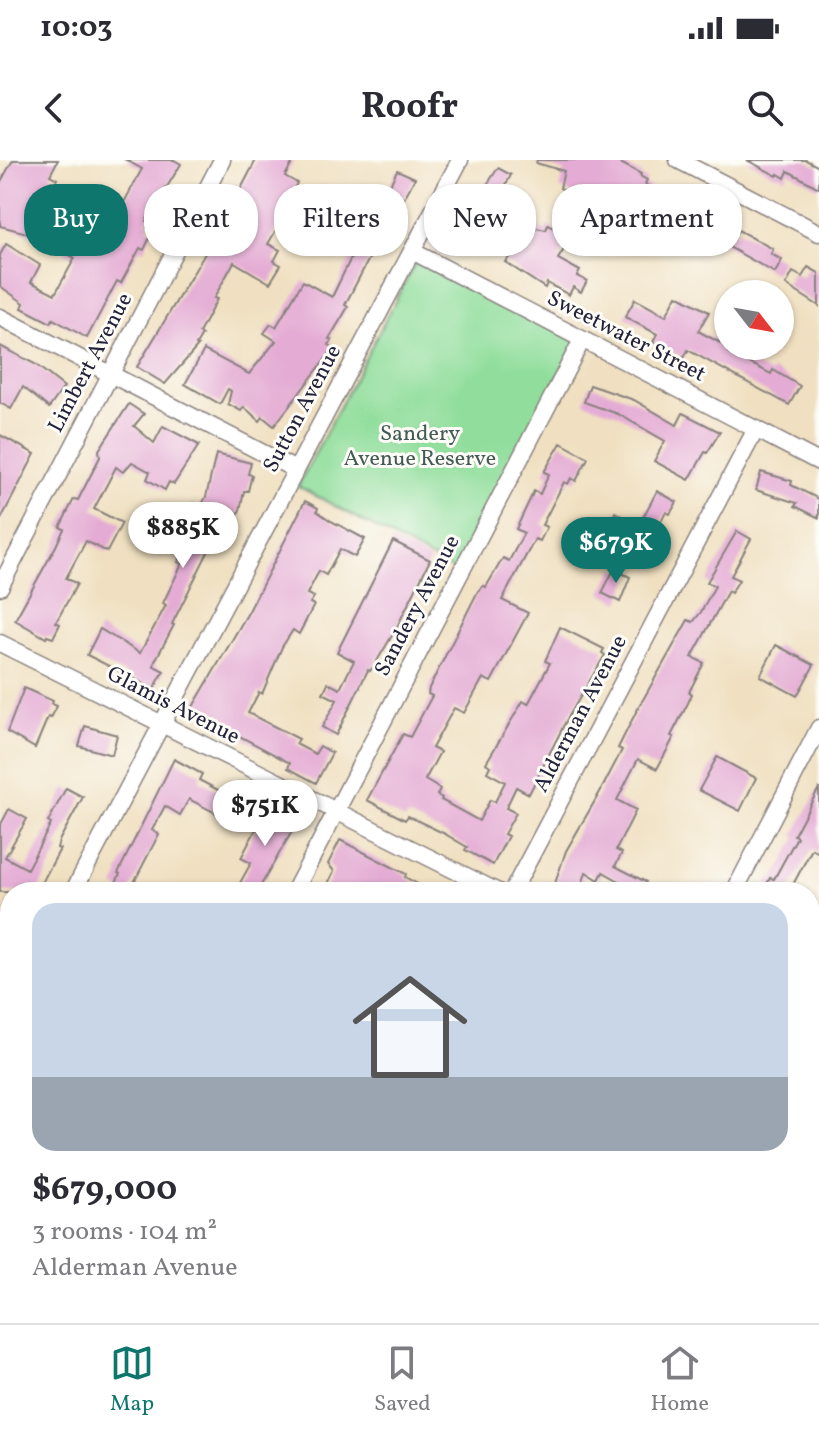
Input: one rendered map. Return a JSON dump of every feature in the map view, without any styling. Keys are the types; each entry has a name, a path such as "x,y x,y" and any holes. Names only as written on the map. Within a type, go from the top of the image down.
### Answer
{"street":[{"name":"Limbert Avenue","path":"0,587 222,160"},
{"name":"Sutton Avenue","path":"78,882 460,160"},
{"path":"678,160 819,233"},
{"name":"Sweetwater Street","path":"412,251 819,462"},
{"path":"0,317 296,470"},
{"name":"Sandery Avenue","path":"299,882 582,340"},
{"name":"Alderman Avenue","path":"517,882 756,429"},
{"name":"Glamis Avenue","path":"0,643 335,813 358,820 479,882"},
{"path":"739,882 819,728"}],"green space":[{"name":"Sandery Avenue Reserve","path":"418,258 577,341 457,572 298,486"}],"building":[{"path":"13,160 58,160 50,175 57,179 54,184 24,184 24,232 0,226 0,183"},
{"path":"126,160 174,160 181,164 169,184 144,184 144,250 140,248 121,283 117,281 87,338 53,319 51,323 22,308 24,303 0,286 0,255 6,244 40,265 31,282 55,294 75,258 71,256 128,256 128,195 142,169"},
{"path":"256,160 294,160 285,176 296,184 274,184 274,234 268,244 274,247 274,256 277,256 274,261 281,265 270,283 234,262 199,333 202,335 198,346 165,384 137,367 203,256 258,256 258,184 243,184"},
{"path":"537,160 615,160 647,180 645,184 561,184 564,171 536,163"},
{"path":"747,160 806,160 819,167 819,188 788,171 785,178 777,176"},
{"path":"498,168 511,175 506,184 487,184"},
{"path":"397,170 415,178 408,191 408,184 390,184"},
{"path":"548,225 552,227 552,256 560,256 558,259 580,271 577,276 587,281 581,292 573,287 569,295 547,283 545,288 505,262 511,256 536,256 536,229 546,230"},
{"path":"742,232 773,249 771,254 782,260 775,273 742,254"},
{"path":"352,256 370,256 345,305 348,307 329,339 332,340 329,345 334,348 274,426 263,417 260,421 244,407 241,411 228,404 231,391 228,389 220,404 185,384 204,350 249,374 276,341 264,333 271,324 276,327 303,281 332,297"},
{"path":"808,267 819,273 819,306 794,290 794,280 789,280 793,272 802,277"},
{"path":"677,295 709,312 698,331 714,340 714,360 744,360 771,374 773,370 800,386 789,405 688,350 684,358 653,342 657,334 625,317 635,299 666,316"},
{"path":"0,346 35,364 64,387 49,408 23,387 11,409 0,403"},
{"path":"590,385 634,400 677,425 683,413 720,432 689,480 654,461 665,441 618,414 584,402"},
{"path":"129,404 144,414 134,426 154,443 163,426 199,445 174,484 169,482 165,490 147,479 150,472 132,462 123,472 116,467 94,509 122,523 107,552 86,541 66,578 77,584 56,622 60,624 53,638 46,638 15,620 56,546 64,529 60,527 74,499 78,500 100,457 99,450"},
{"path":"0,435 35,454 0,521"},
{"path":"561,443 588,458 576,481 571,478 568,484 564,482 542,525 547,527 540,541 535,539 502,600 528,613 491,682 483,678 464,713 454,708 432,748 440,752 425,780 440,789 437,795 441,800 479,821 490,800 495,802 505,782 487,772 490,766 486,763 523,701 528,704 550,663 545,661 560,627 604,649 602,653 605,655 566,721 529,794 516,787 506,808 516,813 504,834 508,836 493,865 465,850 467,847 445,834 408,816 405,820 367,800 403,734 410,737 432,696 428,694 429,688 478,591 486,587 503,558 509,561 524,533 516,529 534,491 540,494 549,474 544,472"},
{"path":"216,454 251,463 248,491 244,491 240,510 223,544 219,546 213,542 172,624 155,661 154,666 164,671 154,689 87,655 100,629 140,653 166,605 163,603 182,564 178,562 195,530 182,523 192,504 200,508 206,497"},
{"path":"761,472 792,481 791,485 819,499 819,518 795,506 797,503 756,490"},
{"path":"657,491 677,502 670,514 666,512 655,533 664,538 653,556 606,530 615,512 639,525"},
{"path":"305,501 331,521 365,539 355,557 340,549 326,575 319,571 307,594 314,597 310,603 314,605 299,634 293,630 282,647 262,694 259,692 248,713 299,739 296,744 315,754 320,746 332,753 316,783 288,768 290,763 191,710 249,611"},
{"path":"737,531 751,539 731,576 739,580 731,593 728,591 692,657 704,663 671,736 674,737 657,769 638,759 617,800 636,810 616,850 622,853 615,866 646,882 621,882 603,872 599,880 586,872 583,882 555,882 566,851 622,750 618,748 636,712 688,620 693,622 701,612 715,586 707,582"},
{"path":"393,541 430,560 396,629 374,666 368,670 336,735 322,727 337,700 323,693 328,683 340,689 354,661 337,652"},
{"path":"614,569 630,577 620,602 602,593"},
{"path":"776,645 814,665 797,696 760,676"},
{"path":"24,688 53,701 52,704 57,706 51,718 48,717 35,748 7,732"},
{"path":"85,726 117,735 112,755 79,746"},
{"path":"717,757 756,778 740,811 699,790"},
{"path":"174,759 202,774 199,780 237,800 227,819 189,799 180,815 165,806 152,830 159,834 134,882 116,882"},
{"path":"66,788 83,797 59,841 57,848 60,849 42,882 0,882 0,826 9,809 27,819 5,857 27,869 51,824 48,822"},
{"path":"819,788 819,853 812,849 794,882 768,882 770,878 774,879 797,837 794,835"},
{"path":"268,806 295,820 294,828 263,882 241,882 251,863 241,858"},
{"path":"340,840 406,874 405,877 414,882 329,882 334,871 328,864"}]}
